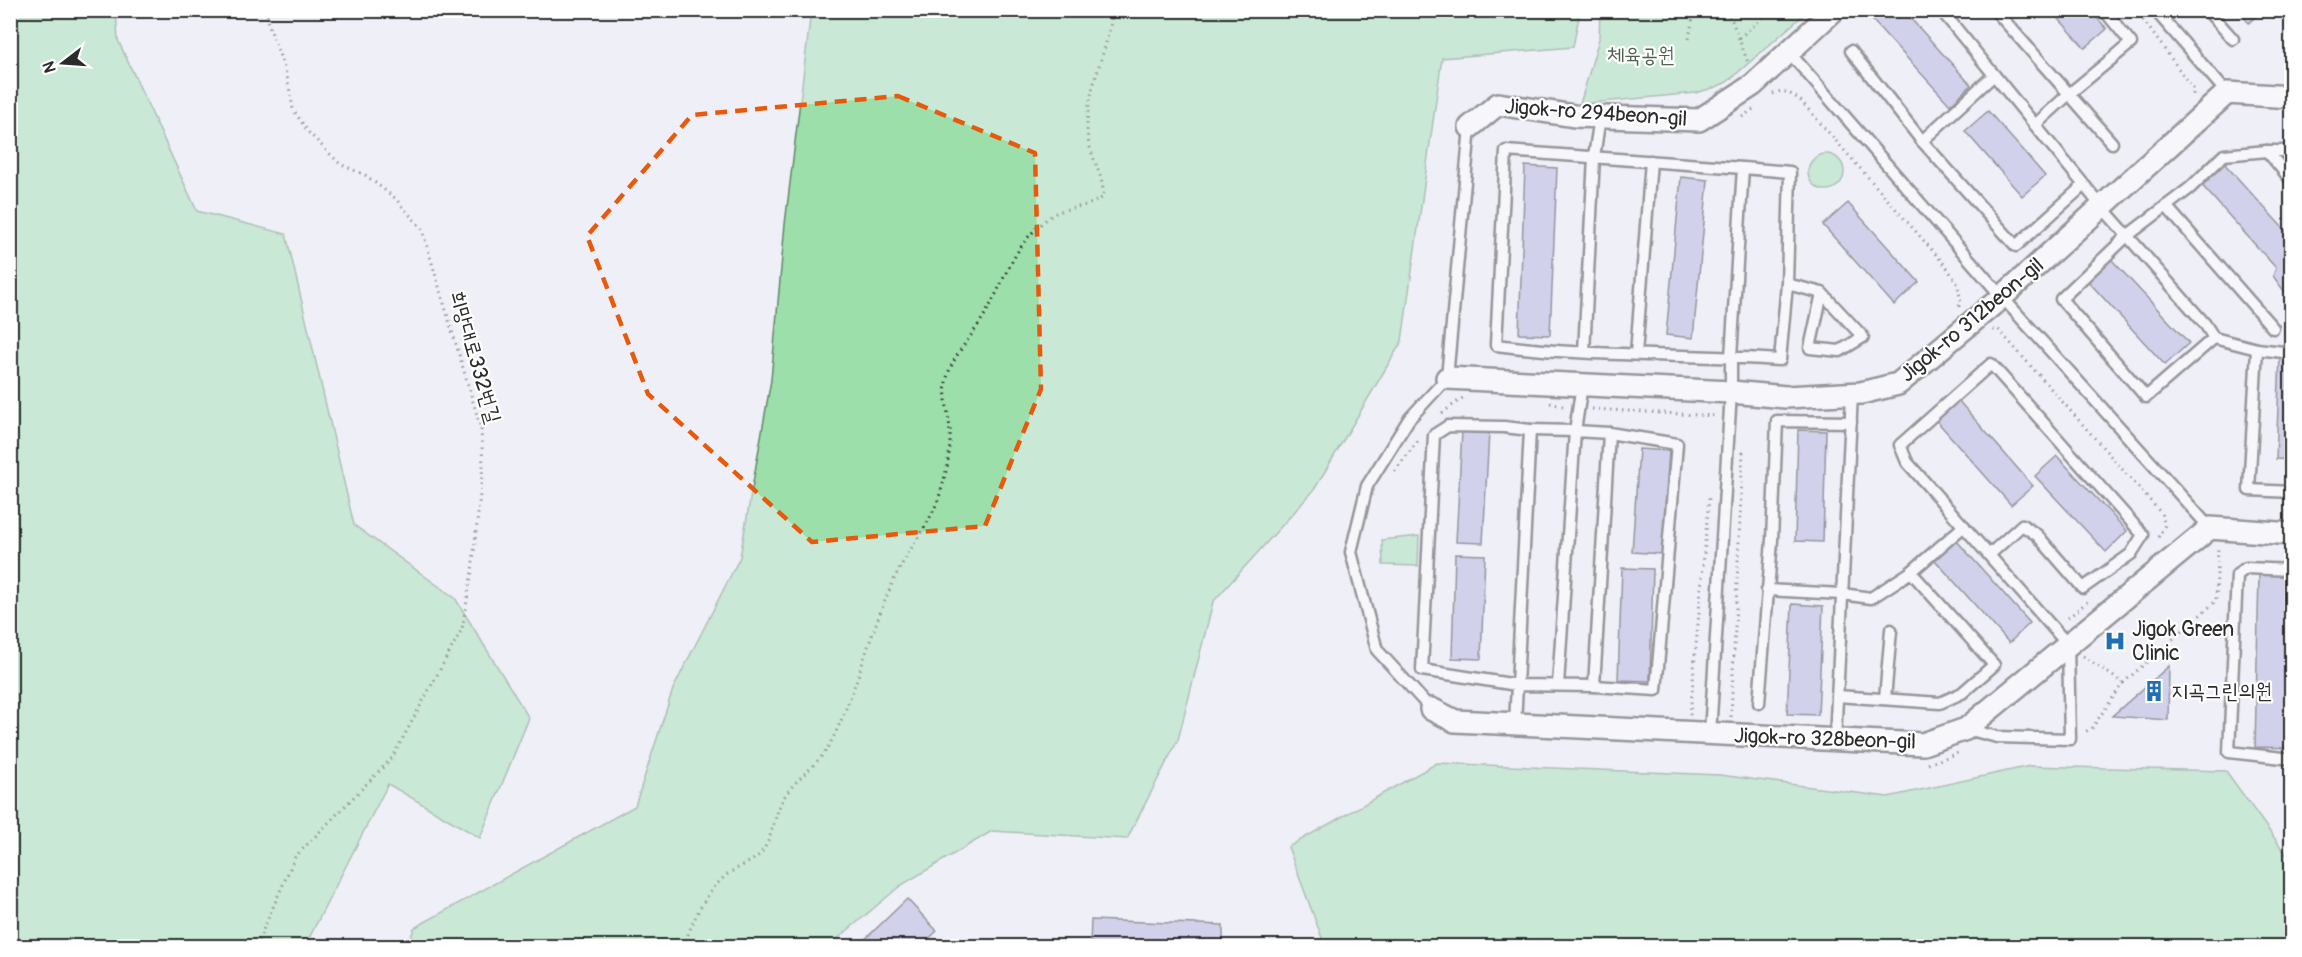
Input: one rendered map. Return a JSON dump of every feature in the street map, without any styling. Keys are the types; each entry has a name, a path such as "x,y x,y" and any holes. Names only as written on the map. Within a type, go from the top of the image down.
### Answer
{"street":[{"name":"Jigok-ro 294beon-gil","path":"1470,127 1498,104 1574,116 1700,120 1757,81 1834,10"},
{"path":"2227,93 2292,97"},
{"name":"Jigok-ro 312beon-gil","path":"1447,378 1731,392 1786,397 1852,394 1898,384 2002,297 2227,93"},
{"path":"2214,536 2292,534"},
{"name":"Jigok-ro 328beon-gil","path":"1431,708 1455,721 1923,744 1966,729 2074,649 2214,536"}],"lane":[{"path":"1941,10 2102,207 2205,324 2214,339 2257,349 2292,353"},
{"path":"1995,10 2112,143"},
{"path":"2035,125 2130,43 2104,10"},
{"path":"2155,10 2227,93"},
{"path":"2207,10 2232,39"},
{"path":"1788,51 2214,536"},
{"path":"1851,51 1922,141 2016,246 2084,185"},
{"path":"1922,141 1994,75"},
{"path":"1584,352 1594,157 1600,117"},
{"path":"1431,708 1377,650 1351,552 1367,486 1409,419 1447,378 1470,127"},
{"path":"1506,150 1594,157 1790,172 1787,284 1780,360 1539,351 1496,345 1506,150"},
{"path":"2214,339 2146,397 2061,299 2127,236 2190,188 2224,155 2292,150"},
{"path":"2267,151 2292,181"},
{"path":"1636,354 1651,161"},
{"path":"1710,734 1743,168"},
{"path":"2166,206 2273,328"},
{"path":"1787,284 1822,293 1863,337 1840,351 1810,348 1822,293"},
{"path":"2257,349 2249,490 2292,492"},
{"path":"1966,729 1997,737 2070,739 2074,649 1989,555 1907,462 1900,445 1991,364 2144,535 2131,554 2083,588 2037,534 2022,525 1989,555"},
{"path":"1558,686 1575,431 1582,385"},
{"path":"1835,740 1852,394"},
{"path":"1759,703 1772,540 1777,421 1851,422"},
{"path":"1448,426 1575,431 1609,433 1677,444 1656,690 1517,685 1422,670 1434,435 1448,426"},
{"path":"1515,724 1530,430"},
{"path":"1594,686 1609,433"},
{"path":"1767,590 1871,598 1911,572 1964,526"},
{"path":"2292,570 2246,568 2237,575 2229,753 2292,759"},
{"path":"1837,696 1940,703 1962,693 1994,665 1911,572"},
{"path":"1885,699 1891,630"}],"path":[{"name":"희망대로332번길","path":"256,946 295,856 392,758 462,628 472,571 483,466 482,429 422,229 395,198 365,175 340,164 308,132 293,109 287,76 267,20 269,10"},
{"path":"684,946 696,918 715,887 725,876 752,860 764,848 781,802 792,786 822,757 841,721 893,581 933,512 939,494 950,442 945,396 950,369 983,318 1031,234 1056,213 1093,204 1103,197 1104,187 1087,144 1087,123 1089,104 1111,27 1113,10"},
{"path":"1689,39 1694,10"},
{"path":"1726,10 1757,81"},
{"path":"1739,38 1772,10"},
{"path":"2136,10 2194,90"},
{"path":"1800,100 1946,266 1958,285 1961,304 1953,312"},
{"path":"1998,329 2161,513"},
{"path":"1439,416 1446,408 1466,396"},
{"path":"1592,409 1716,416"},
{"path":"1393,474 1426,432"},
{"path":"1731,719 1743,450"},
{"path":"1690,717 1709,497"},
{"path":"2070,739 2092,728 2123,683 2216,601 2214,536"},
{"path":"2074,649 2123,683"}],"highlighted area":[{"path":"898,96 1035,153 1041,389 985,526 812,542 648,394 587,236 692,115"}],"green space":[{"name":"체육공원","path":"1600,10 1808,11 1727,82 1716,87 1696,93 1580,104 1599,39"},
{"path":"10,11 116,11 118,40 197,211 286,234 354,525 455,598 529,718 480,838 388,784 305,946 11,946"},
{"path":"811,11 1580,11 1573,47 1442,58 1402,341 1314,490 1213,602 1178,740 1127,839 992,831 900,886 829,946 408,946 414,928 635,806 673,689 740,557 771,380 785,224"},
{"path":"1826,154 1838,160 1844,172 1838,184 1826,190 1814,184 1808,172 1814,160"},
{"path":"1419,536 1418,566 1383,565 1382,540"},
{"path":"1437,763 1720,775 1888,797 2030,766 2226,771 2291,861 2291,913 2286,946 1325,946 1288,847"}],"building":[{"path":"1863,10 1903,10 1971,85 1950,105"},
{"path":"2051,10 2090,10 2107,29 2085,48"},
{"path":"2237,10 2262,10 2249,23"},
{"path":"1988,111 2045,176 2022,196 1965,131"},
{"path":"2222,161 2292,238 2292,302 2273,276 2276,268 2199,182"},
{"path":"1525,166 1557,168 1550,335 1519,334"},
{"path":"1681,177 1708,180 1693,338 1666,335"},
{"path":"1848,203 1919,282 1894,305 1823,225"},
{"path":"2111,259 2189,343 2165,365 2087,280"},
{"path":"2280,355 2292,355 2292,460 2276,459"},
{"path":"1957,399 2033,486 2011,505 1935,419"},
{"path":"1798,430 1826,431 1823,542 1795,541"},
{"path":"1462,431 1489,432 1483,543 1456,542"},
{"path":"1639,449 1669,451 1662,554 1632,552"},
{"path":"2057,456 2127,531 2106,552 2035,476"},
{"path":"1956,540 2030,623 2009,643 1934,559"},
{"path":"1455,554 1485,555 1481,659 1452,658"},
{"path":"1622,568 1653,569 1650,681 1618,680"},
{"path":"2259,574 2292,574 2292,748 2255,747"},
{"path":"1792,604 1823,606 1818,715 1787,714"},
{"name":"지곡그린의원","path":"2169,666 2168,720 2112,716"},
{"path":"907,899 937,931 921,946 858,946"},
{"path":"1091,920 1223,925 1223,946 1090,946"}],"place":[{"name":"Jigok Green Clinic","path":"2115,641"},
{"name":"지곡그린의원","path":"2154,691"}]}
